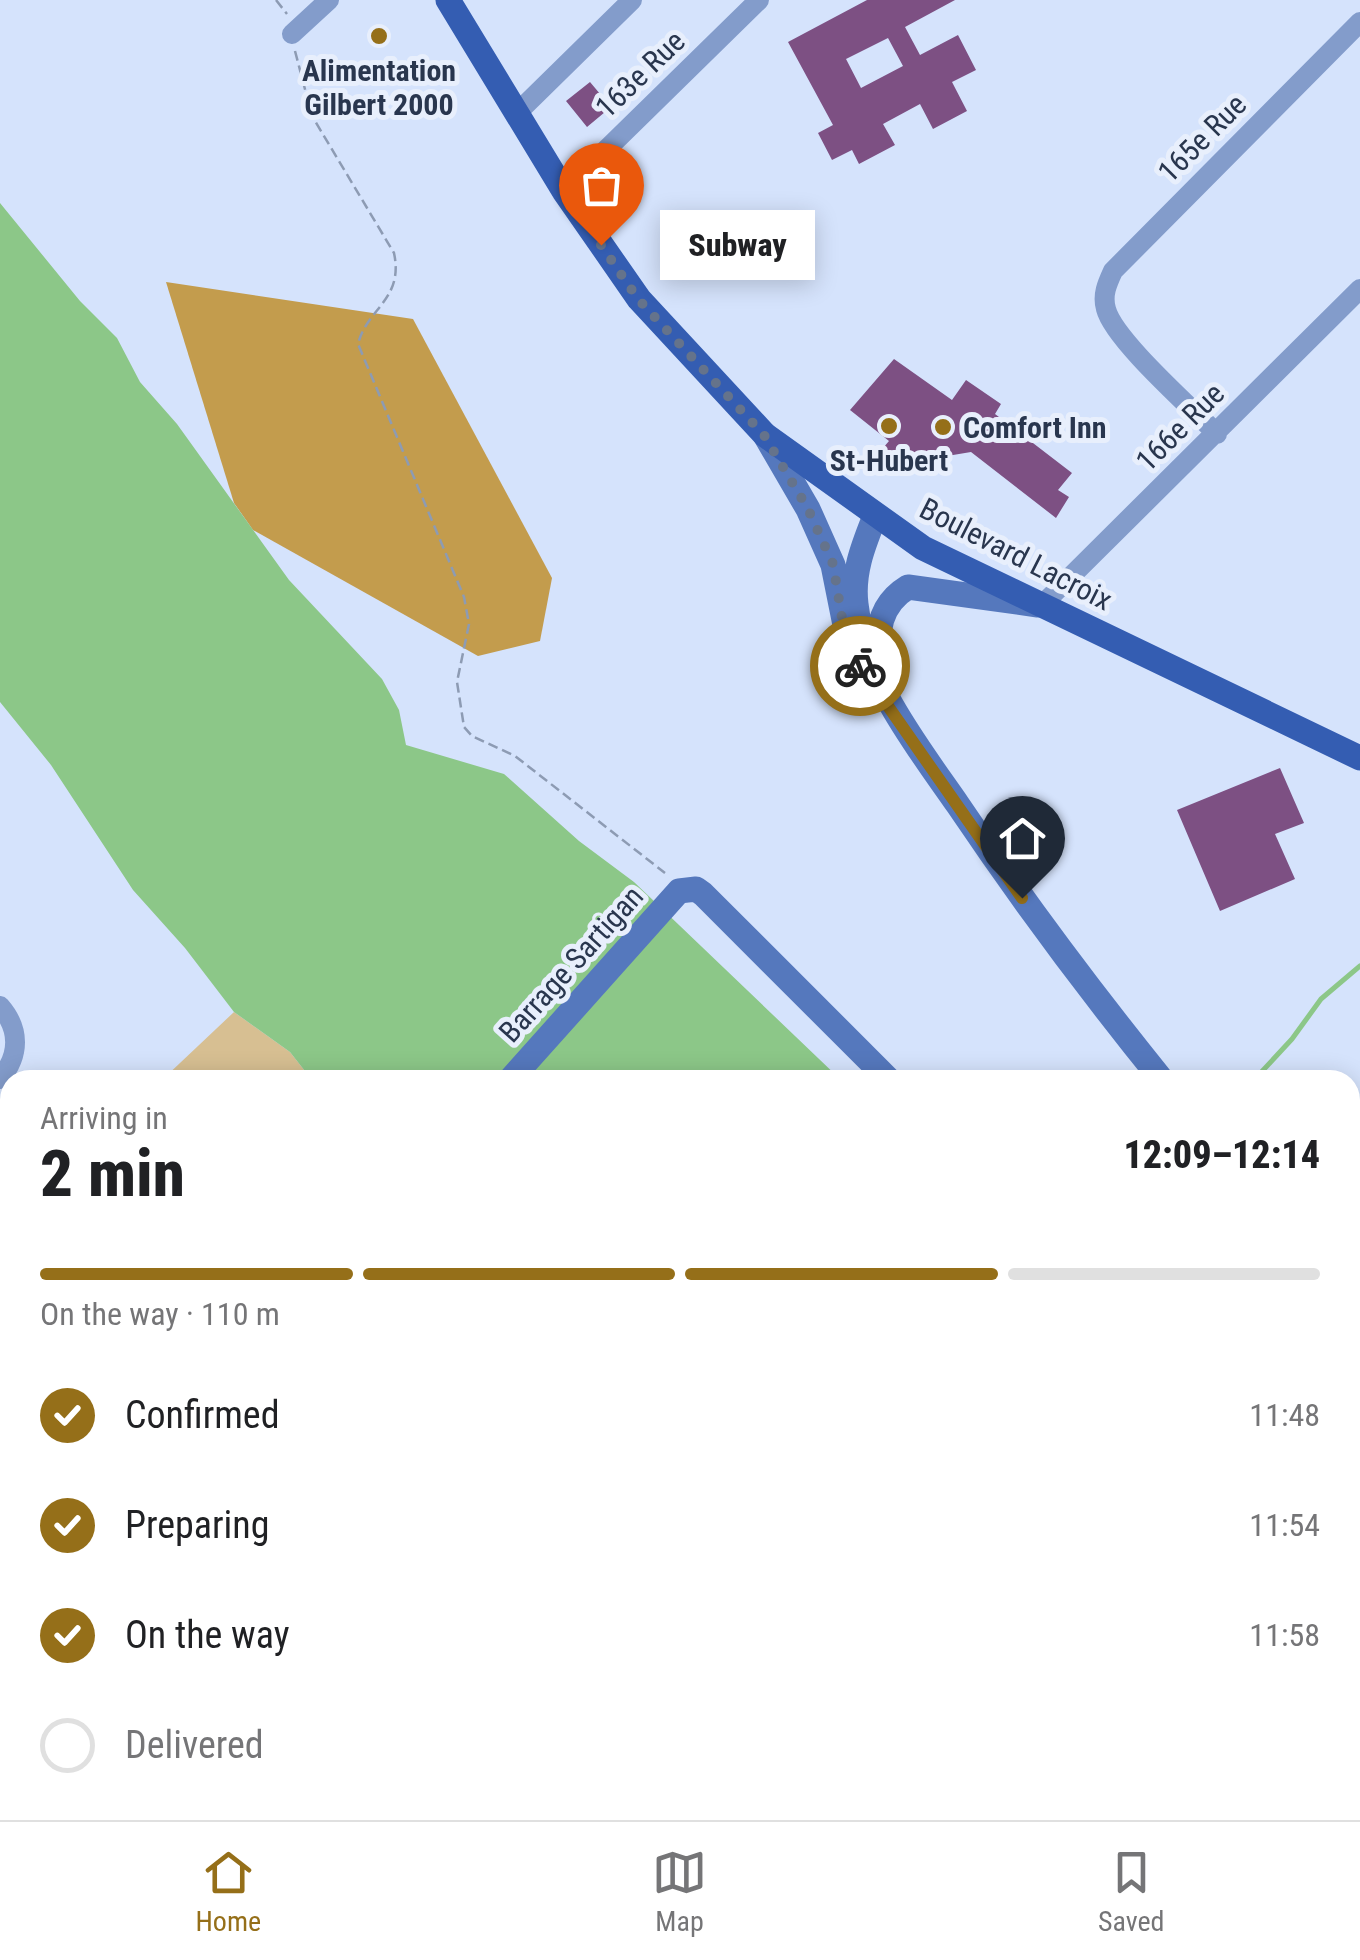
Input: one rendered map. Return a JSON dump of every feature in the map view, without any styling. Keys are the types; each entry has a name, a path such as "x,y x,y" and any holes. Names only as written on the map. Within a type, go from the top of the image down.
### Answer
{"main road":[{"name":"Boulevard Lacroix","path":"448,0 564,191 638,299 764,435 923,548 1360,758"},
{"path":"764,435 808,509 833,564 842,618 860,667 1002,870 1154,1070"},
{"path":"875,516 856,576 856,604 865,648 888,703"},
{"path":"888,703 878,648 882,612 892,597 908,587 1041,606"},
{"path":"682,890 696,888 703,894 879,1070"},
{"name":"Barrage Sartigan","path":"519,1070 682,890"}],"street":[{"path":"292,34 329,0"},
{"path":"517,113 632,0"},
{"name":"163e Rue","path":"564,191 759,0"},
{"name":"165e Rue","path":"1216,434 1119,333 1104,306 1105,290 1113,271 1360,22"},
{"name":"166e Rue","path":"1041,606 1360,289"},
{"path":"0,1006 16,1028 15,1051 5,1070"}],"path":[{"path":"276,0 286,12 312,116 394,253 397,268 392,292 361,331 358,344 464,598 468,624 457,682 464,727 472,736 515,756 682,890"}],"shaded area":[{"path":"0,203 80,301 117,338 140,382 177,424 289,580 382,679 399,710 406,745 504,774 579,841 634,882 831,1070 304,1070 290,1052 234,1012 185,948 133,890 51,765 0,702"},
{"path":"166,282 413,319 552,578 540,641 478,656 253,530 234,503"},
{"path":"234,1012 290,1052 304,1070 173,1070"}],"building":[{"path":"867,0 955,0 905,27 920,55 958,35 976,70 952,82 967,111 933,129 920,104 883,124 895,145 859,164 852,150 832,160 818,133 833,125 788,42","holes":["888,38 903,66 861,88 846,59"]},
{"path":"590,82 611,107 587,127 566,101"},
{"name":"Comfort Inn","path":"894,359 952,400 966,380 1001,404 995,414 1072,473 1058,490 1069,497 1056,518 971,452 947,456 931,469 905,460 899,463 883,448 889,441 850,410"},
{"path":"1280,768 1304,823 1275,834 1295,879 1220,911 1177,810"}],"waterway":[{"path":"1263,1070 1321,999 1360,966"}],"way so far":[{"path":"601,245 638,299 764,435 808,509 833,564 842,618 860,666"}],"place":[{"name":"Alimentation Gilbert 2000","path":"379,36"},
{"name":"Subway","path":"601,245"},
{"name":"St-Hubert","path":"889,426"},
{"name":"Comfort Inn","path":"943,427"}],"route":[{"path":"860,666 1022,898"}]}
